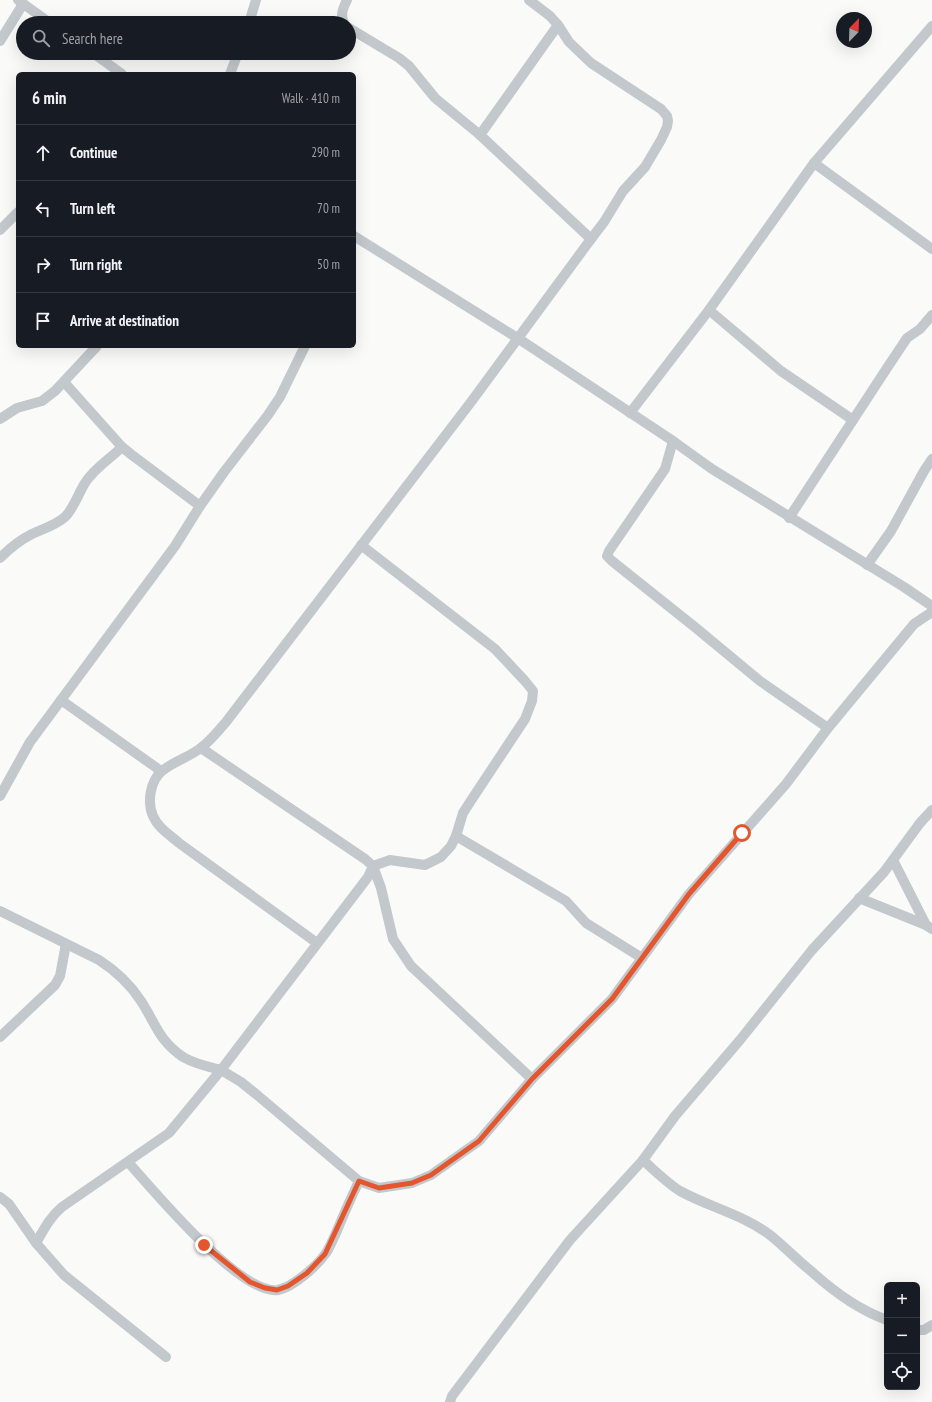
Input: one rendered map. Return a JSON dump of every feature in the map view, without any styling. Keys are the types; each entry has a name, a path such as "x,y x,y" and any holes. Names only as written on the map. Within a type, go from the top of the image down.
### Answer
{"street":[{"path":"251,16 254,0"},
{"path":"342,16 342,11 347,0"},
{"path":"317,943 179,843 162,828 153,816 150,796 152,784 161,771 201,748 226,722 519,339 608,216 623,191 645,167 661,140 668,121 667,116 661,109 591,63 569,42 550,16 529,0"},
{"path":"0,41 20,2 40,16"},
{"path":"480,135 558,25"},
{"path":"630,413 709,310 814,163 932,26"},
{"path":"356,32 399,58 409,66 435,98 480,135 591,239"},
{"path":"102,60 118,72"},
{"path":"231,72 235,60"},
{"path":"814,163 932,249"},
{"path":"0,230 16,214"},
{"path":"356,238 519,339 673,441 712,469 932,606"},
{"path":"709,310 781,371 853,420"},
{"path":"789,518 907,338 920,330 932,315"},
{"path":"0,419 17,408 42,400 55,391 95,348"},
{"path":"0,796 30,742 60,700 116,628 175,546 200,506 268,415 280,397 304,348"},
{"path":"64,382 122,447 200,506"},
{"path":"673,441 665,469 609,551 608,556 612,561 760,681 828,728"},
{"path":"0,558 13,545 65,517 70,511 90,475 122,447"},
{"path":"867,565 891,531 932,459"},
{"path":"924,471 932,478"},
{"path":"36,1243 55,1212 169,1133 221,1070 368,877 373,866 390,860 425,865 441,857 451,846 466,808 525,720 532,701 532,692 526,681 495,649 361,545"},
{"path":"0,911 99,960 114,970 125,980 141,1001 157,1031 168,1045 184,1058 200,1065 221,1070 241,1082 359,1181 379,1188 412,1183 431,1175 479,1141 532,1079 612,999 689,894 786,784 828,728 914,624 932,612"},
{"path":"60,700 161,771"},
{"path":"201,748 365,858 373,866 381,888 393,940 400,952 411,966 532,1079"},
{"path":"450,1402 452,1396 570,1240 643,1160 675,1116 740,1040 812,950 884,872 920,823 932,810"},
{"path":"456,836 566,901 586,923 642,958"},
{"path":"893,860 929,927"},
{"path":"859,898 929,927"},
{"path":"0,1037 55,985 60,976 66,944"},
{"path":"643,1160 665,1180 680,1190 755,1225 770,1235 812,1273 842,1296 876,1316 884,1319"},
{"path":"128,1162 204,1245 250,1282 265,1288 277,1290 288,1286 307,1273 325,1254 359,1181"},
{"path":"0,1197 15,1211 36,1243 74,1284 166,1357"},
{"path":"920,1330 924,1330 932,1325"}],"route":[{"path":"204,1245 250,1282 265,1288 277,1290 288,1286 307,1273 325,1254 359,1181 379,1188 412,1183 431,1175 479,1141 532,1079 612,999 689,894 742,833"}]}
